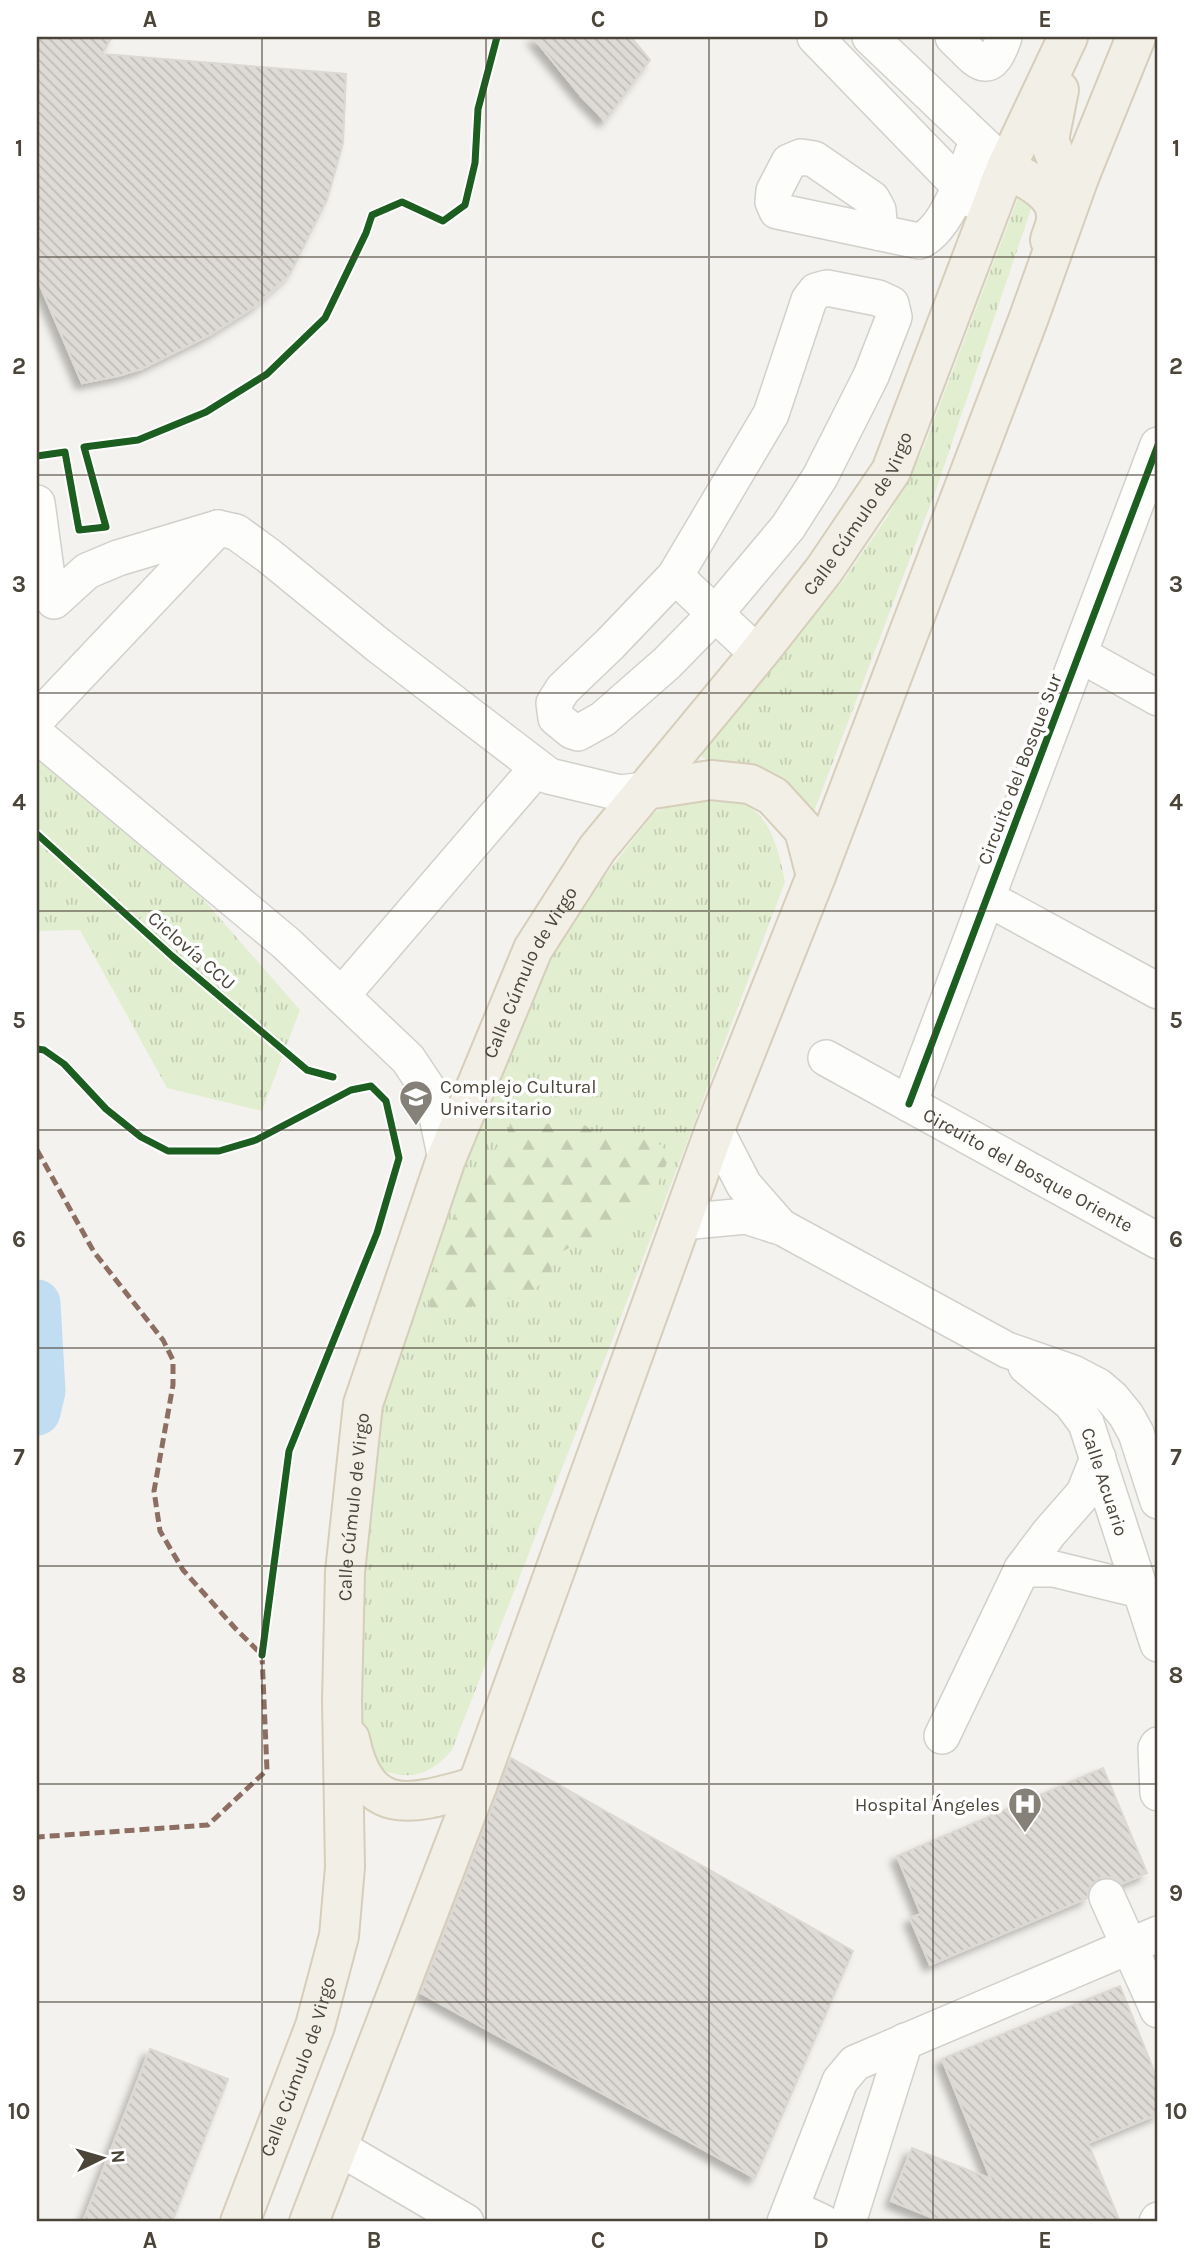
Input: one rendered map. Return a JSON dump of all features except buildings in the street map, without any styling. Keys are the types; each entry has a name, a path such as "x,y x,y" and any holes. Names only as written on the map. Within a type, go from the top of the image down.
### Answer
{"main road":[{"path":"309,2222 477,1786 715,1129 816,876 1028,320 1080,175 1136,37"},
{"path":"1067,38 1056,113 1049,140 1058,163 1080,175"},
{"name":"Calle Cúmulo de Virgo","path":"240,2222 315,2026 339,1936 345,1867 342,1700 345,1572 363,1404 446,1158 533,949 597,849 824,570 891,471 1006,168 1067,38"},
{"path":"1006,168 1042,190 1054,203 1056,217 1028,320"},
{"path":"646,790 711,780 750,784 773,796 804,830 816,876"},
{"path":"342,1700 354,1759 368,1785 388,1799 414,1801 441,1797 477,1786"},
{"path":"255,2222 267,2154"}],"street":[{"path":"815,37 989,216"},
{"path":"870,37 1006,168"},
{"path":"953,37 978,61 985,64 992,62 997,56 1004,37"},
{"path":"880,233 908,240 929,238 961,186 978,140"},
{"path":"827,288 891,303 894,317 871,376 820,477 788,527 715,614 667,663 603,719 584,731 572,731 556,718 554,703 563,690 675,576 771,414 809,300 816,291 827,288"},
{"name":"Circuito del Bosque Sur","path":"909,1104 1158,445"},
{"path":"37,503 44,592 118,558 219,528 236,532 549,776 620,793 646,790"},
{"path":"37,719 219,528"},
{"path":"675,576 758,654"},
{"path":"1079,654 1158,698"},
{"path":"37,735 287,944 408,1059 428,1089 446,1158"},
{"path":"342,995 537,768"},
{"path":"987,898 1158,991"},
{"name":"Circuito del Bosque Oriente","path":"826,1058 1158,1241"},
{"name":"Calle Acuario","path":"715,1129 744,1185 783,1228"},
{"name":"Calle Acuario","path":"682,1222 746,1216 783,1228 1007,1350 1073,1373 1098,1386 1126,1415 1136,1433 1158,1501"},
{"name":"Calle Acuario","path":"1007,1350 1071,1403 1086,1423 1158,1644"},
{"path":"942,1736 1022,1569 1084,1493 1098,1458"},
{"path":"1022,1569 1054,1569 1140,1590"},
{"path":"1158,1745 1158,1793"},
{"path":"1107,1897 1144,1940 1158,2010"},
{"path":"822,2222 788,2215 840,2081 855,2063 1144,1940"},
{"path":"848,2222 905,2041"},
{"path":"338,2147 466,2222"}],"green space":[{"path":"1023,194 1033,203 936,490 812,817 744,766 703,758 701,754 843,581 888,516 922,452 1018,198"},
{"path":"37,745 49,760 203,899 300,1010 262,1111 167,1088 80,930 37,931"},
{"path":"716,793 742,803 761,817 777,847 785,882 613,1338 452,1750 435,1766 418,1774 398,1774 375,1768 358,1735 356,1656 372,1456 387,1390 481,1122 536,983 578,910 654,813 680,799"},
{"path":"520,1114 529,1116 540,1126 574,1116 600,1135 612,1138 630,1135 639,1137 661,1145 670,1156 652,1196 611,1235 559,1253 550,1272 534,1291 500,1301 430,1314 431,1287 435,1272 462,1202 468,1192 481,1185 488,1177 490,1153 506,1140 511,1119"}],"waterway":[{"path":"37,1303 42,1391 37,1412"}],"marked path":[{"path":"37,1150 94,1252 163,1340 173,1360 173,1385 154,1491 160,1531 183,1570 262,1655 267,1770 208,1825 37,1837"}],"cycle path":[{"path":"37,456 65,452 79,530 106,527 84,447 138,440 206,412 267,374 325,318 372,215 402,202 443,221 465,205 475,163 478,109 497,37"},
{"path":"909,1104 1158,445"},
{"name":"Ciclovía CCU","path":"37,834 172,956 307,1070 333,1077"},
{"path":"37,1049 44,1050 64,1064 106,1109 141,1137 168,1151 219,1151 256,1140 351,1090 371,1086 386,1101 399,1158 377,1233 289,1451 262,1655"}],"place":[{"name":"Complejo Cultural Universitario","path":"416,1127"},
{"name":"Hospital Ángeles","path":"1025,1834"}]}
